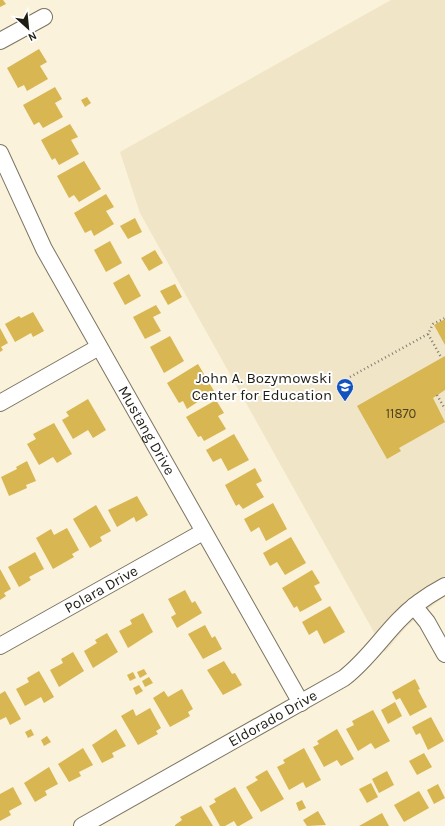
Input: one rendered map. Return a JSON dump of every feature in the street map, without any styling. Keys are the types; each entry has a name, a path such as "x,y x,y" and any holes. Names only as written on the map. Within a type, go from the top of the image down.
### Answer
{"street":[{"path":"0,41 44,16"},
{"name":"Mustang Drive","path":"1,158 44,249 202,532 300,703"},
{"path":"0,402 99,347"},
{"name":"Polara Drive","path":"0,646 202,532"},
{"name":"Eldorado Drive","path":"82,826 344,678 372,654 398,621 414,606 445,586"},
{"path":"414,606 427,622 445,654"}],"path":[{"path":"350,377 428,334 433,324 445,318"},
{"path":"428,334 441,357"},
{"path":"438,395 445,409"}],"shaded area":[{"name":"John A. Bozymowski Center for Education","path":"391,0 445,0 445,596 407,626 385,652 140,213 120,152"}],"building":[{"path":"0,0 3,0 6,4 0,7"},
{"path":"39,49 47,62 40,66 48,79 27,91 24,85 18,88 7,68"},
{"path":"55,87 62,99 55,103 63,117 43,128 39,122 34,125 23,105"},
{"path":"87,97 91,103 85,107 81,100"},
{"path":"70,124 78,137 71,140 79,154 59,165 55,158 52,160 41,140"},
{"path":"84,161 101,189 79,202 74,195 69,198 57,176"},
{"path":"106,194 114,207 106,211 114,224 94,236 91,230 85,233 74,213"},
{"path":"135,218 142,232 128,239 120,226"},
{"path":"110,241 122,263 106,272 94,250"},
{"path":"155,250 163,263 149,271 141,258"},
{"path":"129,274 141,296 125,305 113,283"},
{"path":"175,284 182,297 168,305 160,291"},
{"path":"156,305 161,313 153,317 161,331 145,339 133,317"},
{"path":"33,312 44,331 33,337 31,333 15,342 5,324 19,316 21,318"},
{"path":"445,319 445,345 434,325"},
{"path":"0,328 8,343 1,347 3,350 0,352"},
{"path":"170,336 184,361 164,373 150,347"},
{"name":"John A. Bozymowski Center for Education","path":"445,356 445,390 433,398 445,422 399,448 401,451 387,459 357,406"},
{"path":"198,364 214,391 187,409 183,401 179,403 167,383"},
{"path":"88,399 106,430 93,438 88,430 73,439 62,420 69,416 66,412"},
{"path":"216,400 224,413 218,416 226,429 204,441 201,436 198,437 186,417"},
{"path":"54,423 72,454 57,463 53,457 39,465 27,444 36,439 33,434"},
{"path":"234,434 249,460 228,471 221,458 213,462 206,450"},
{"path":"27,461 36,481 26,485 27,488 9,496 1,477 17,469 16,467"},
{"path":"255,468 262,481 256,484 264,497 243,509 239,504 236,506 225,485"},
{"path":"137,496 148,515 136,522 134,517 117,527 108,510"},
{"path":"273,503 287,529 266,541 259,527 251,532 244,519"},
{"path":"96,505 111,531 100,537 102,541 90,548 73,519"},
{"path":"67,528 79,550 72,554 74,557 53,569 36,538 51,529 54,535"},
{"path":"291,537 306,563 285,575 277,562 270,566 263,553"},
{"path":"35,552 44,569 29,577 31,580 19,587 8,567"},
{"path":"0,569 11,589 4,593 6,596 0,600"},
{"path":"312,570 320,583 314,586 322,600 300,612 297,606 294,608 282,588"},
{"path":"185,590 192,603 195,601 202,613 177,628 171,617 176,614 168,599"},
{"path":"330,606 345,632 324,644 317,630 309,635 302,622"},
{"path":"143,613 153,632 128,648 119,631 132,624 130,620"},
{"path":"205,625 212,638 215,636 222,649 203,659 188,634"},
{"path":"107,633 118,652 93,668 84,651 97,643 95,640"},
{"path":"73,652 84,671 59,687 50,670 63,663 61,659"},
{"path":"224,661 232,674 235,673 242,685 223,695 207,670"},
{"path":"144,669 147,674 140,678 137,672"},
{"path":"39,671 54,697 44,703 41,697 25,706 16,689 29,682 27,678"},
{"path":"133,672 136,678 130,681 127,675"},
{"path":"149,677 153,683 145,687 142,681"},
{"path":"415,679 420,689 418,690 427,707 410,716 400,698 396,700 392,692"},
{"path":"139,685 143,691 136,695 133,688"},
{"path":"182,689 193,709 188,712 190,716 170,727 153,698 164,691 168,697"},
{"path":"5,691 21,719 10,725 6,717 0,720 0,694"},
{"path":"395,702 402,716 388,724 381,710"},
{"path":"150,708 161,728 156,731 158,734 138,745 121,716 133,709 136,716"},
{"path":"373,710 390,741 375,749 371,743 358,751 346,729 354,725 352,721"},
{"path":"431,717 444,741 428,750 420,733 416,735 412,727"},
{"path":"31,729 34,735 28,738 25,732"},
{"path":"116,729 126,746 112,753 114,757 102,763 92,745"},
{"path":"337,729 354,759 341,766 337,760 324,767 313,747 319,744 317,741"},
{"path":"47,736 51,742 44,746 41,740"},
{"path":"83,748 93,765 79,772 81,776 69,782 58,764"},
{"path":"304,748 321,780 306,788 303,782 289,790 277,767 285,763 283,760"},
{"path":"424,753 432,767 417,775 409,761"},
{"path":"49,767 58,784 45,791 47,795 35,802 24,783"},
{"path":"267,770 284,799 261,812 246,787 258,780 255,777"},
{"path":"387,771 394,785 379,793 372,779"},
{"path":"371,783 378,797 367,803 359,789"},
{"path":"438,784 445,798 434,804 427,790"},
{"path":"13,787 22,804 9,811 11,815 0,821 0,794"},
{"path":"235,787 253,818 239,826 237,826 234,821 225,826 220,826 209,806 216,802 214,799"},
{"path":"419,791 429,808 404,822 394,805"},
{"path":"302,800 306,808 299,811 296,803"},
{"path":"201,806 213,826 175,826 182,820 180,817"},
{"path":"318,811 326,825 307,826 303,820"},
{"path":"382,813 389,826 359,826"}],"place":[{"name":"John A. Bozymowski Center for Education","path":"345,402"}]}
